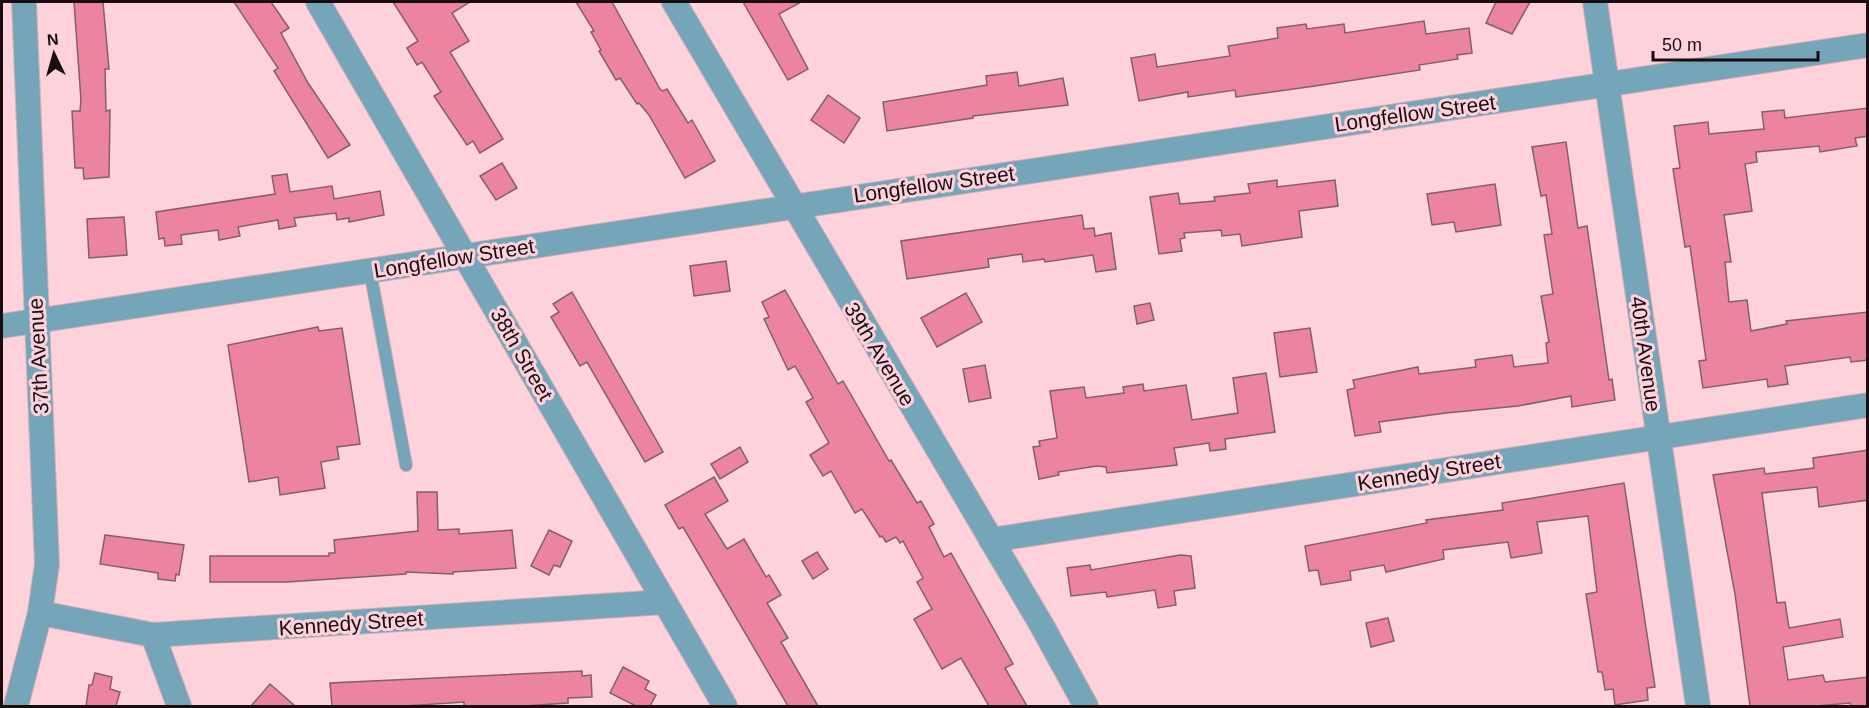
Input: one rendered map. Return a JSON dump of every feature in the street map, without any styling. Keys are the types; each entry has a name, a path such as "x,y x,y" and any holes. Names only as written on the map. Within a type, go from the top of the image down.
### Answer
{"street":[{"name":"37th Avenue","path":"16,706 40,613 47,564 24,2"},
{"name":"38th Street","path":"318,2 725,706"},
{"name":"39th Avenue","path":"674,2 991,540 1086,706"},
{"name":"40th Avenue","path":"1595,2 1698,706"},
{"name":"Longfellow Street","path":"2,326 792,205 1868,45"},
{"name":"Kennedy Street","path":"991,540 1868,405"},
{"name":"Kennedy Street","path":"40,613 153,635 665,603"},
{"path":"153,635 179,706"}],"lane":[{"path":"370,271 406,465"}],"building":[{"path":"74,2 103,2 109,69 105,69 106,111 110,110 109,177 84,179 83,168 75,168 72,111 80,111 81,100"},
{"path":"234,2 271,2 289,28 281,33 308,83 350,145 328,158 274,71 278,68"},
{"path":"393,2 470,2 452,13 469,41 450,52 503,139 480,153 473,141 467,145 434,96 441,92 422,62 417,65 407,48 418,41"},
{"path":"576,2 612,2 660,89 663,91 667,89 688,123 692,120 715,161 685,178 649,115 639,103 637,104 620,78 616,80 599,51 601,50 591,32 594,31"},
{"path":"743,2 801,2 779,14 808,69 788,80"},
{"path":"1496,2 1530,2 1512,34 1486,23"},
{"path":"1424,21 1426,34 1469,28 1472,53 1457,55 1458,59 1419,65 1420,70 1315,86 1236,97 1235,90 1188,97 1188,92 1139,101 1131,58 1155,54 1157,67 1230,56 1228,46 1278,38 1277,28 1306,24 1307,29 1344,24 1345,33"},
{"path":"1017,72 1019,86 1063,78 1068,105 973,116 973,118 887,131 883,102 987,85 986,76"},
{"path":"828,95 860,118 844,143 811,120"},
{"path":"1868,108 1868,136 1855,138 1857,146 1820,152 1819,146 1756,152 1757,162 1745,164 1752,211 1724,215 1731,262 1725,262 1729,302 1747,300 1751,331 1787,324 1786,321 1868,312 1868,360 1851,362 1850,357 1785,366 1788,384 1768,387 1767,379 1703,388 1699,361 1706,360 1690,246 1685,247 1673,169 1680,168 1674,126 1708,122 1709,134 1764,129 1762,112 1784,110 1785,118"},
{"path":"1566,142 1578,228 1587,226 1609,380 1612,379 1615,400 1572,407 1571,396 1518,406 1379,422 1381,432 1355,436 1347,390 1355,388 1353,380 1418,367 1419,374 1476,367 1475,360 1512,355 1514,367 1548,363 1546,343 1549,342 1541,296 1553,294 1544,235 1552,234 1546,195 1541,196 1532,147"},
{"path":"502,163 517,188 496,200 480,176"},
{"path":"287,174 290,192 332,186 334,199 380,191 384,215 349,222 349,218 337,220 336,213 294,218 296,226 279,229 278,220 238,227 240,236 219,240 218,230 181,235 182,244 165,246 164,238 159,239 156,212 275,194 272,176"},
{"path":"1277,180 1277,187 1335,180 1338,206 1299,211 1302,237 1242,246 1240,234 1222,236 1221,230 1184,233 1185,238 1180,239 1182,251 1159,254 1150,197 1178,193 1180,204 1215,201 1214,197 1250,193 1248,184"},
{"path":"1495,184 1501,225 1456,232 1454,222 1432,225 1427,194"},
{"path":"1082,215 1084,229 1094,228 1095,236 1111,233 1116,269 1096,272 1093,255 1045,262 1044,259 1023,262 1022,254 988,259 989,267 907,279 901,241"},
{"path":"124,217 127,255 89,258 87,219"},
{"path":"726,261 730,291 694,296 690,266"},
{"path":"785,290 838,384 843,381 889,461 891,460 917,503 921,501 934,524 929,527 944,557 951,553 1013,664 1005,668 1027,706 989,706 961,658 942,669 914,619 932,609 917,582 923,578 903,541 900,543 896,537 886,542 882,536 880,537 862,509 855,513 831,471 823,476 810,455 829,443 806,402 813,398 795,366 788,370 764,319 769,317 762,302"},
{"path":"572,292 663,452 645,462 587,362 580,366 551,317 559,312 553,304"},
{"path":"966,293 982,322 937,347 921,318"},
{"path":"1150,303 1154,320 1137,324 1134,306"},
{"path":"318,327 319,331 342,328 360,444 337,447 339,459 321,462 325,488 280,495 278,477 249,482 228,345"},
{"path":"1310,328 1317,372 1280,377 1274,333"},
{"path":"985,365 991,398 969,402 963,369"},
{"path":"1266,373 1275,432 1225,439 1226,449 1210,451 1209,443 1174,448 1177,465 1107,473 1106,467 1097,466 1058,472 1059,475 1039,479 1033,447 1040,446 1039,441 1057,438 1050,391 1084,387 1086,398 1124,393 1123,387 1143,384 1144,391 1186,385 1192,420 1238,413 1233,378"},
{"path":"740,447 748,462 720,479 711,464"},
{"path":"1868,450 1868,500 1819,507 1817,487 1762,493 1777,603 1785,602 1789,628 1840,619 1843,637 1783,647 1788,680 1823,675 1825,682 1868,677 1868,706 1851,706 1850,703 1817,706 1750,706 1735,594 1713,475 1764,468 1765,474 1814,468 1813,458"},
{"path":"714,477 728,501 705,514 727,549 744,539 766,577 769,575 781,595 767,603 788,638 781,642 818,706 788,706 683,527 679,529 665,505"},
{"path":"1624,483 1655,687 1647,688 1648,700 1615,705 1613,689 1605,690 1602,672 1598,672 1586,594 1597,592 1588,516 1537,522 1542,553 1511,558 1508,542 1443,550 1444,559 1386,572 1384,565 1350,571 1351,580 1321,585 1318,570 1309,571 1305,546 1427,523 1426,520 1503,510 1502,503"},
{"path":"417,492 437,492 438,530 459,529 459,534 512,530 516,568 453,572 453,574 406,572 406,574 287,582 210,582 210,556 329,556 329,553 335,553 334,540 418,531"},
{"path":"549,530 572,541 560,567 554,565 549,575 531,566"},
{"path":"105,535 184,545 179,575 176,574 175,581 158,579 158,573 100,564"},
{"path":"817,552 828,569 813,579 802,561"},
{"path":"1180,555 1191,556 1195,588 1174,591 1176,605 1158,608 1155,590 1107,597 1106,592 1071,596 1067,568 1090,565 1091,570"},
{"path":"1388,618 1394,641 1371,647 1366,623"},
{"path":"623,667 649,681 645,689 656,695 650,706 636,706 610,693"},
{"path":"582,671 582,676 591,675 592,697 568,698 568,703 524,706 464,706 464,702 405,706 332,706 330,683"},
{"path":"95,673 112,677 110,689 120,692 116,706 86,706 89,685 92,685"},
{"path":"270,684 295,706 251,706"}]}
